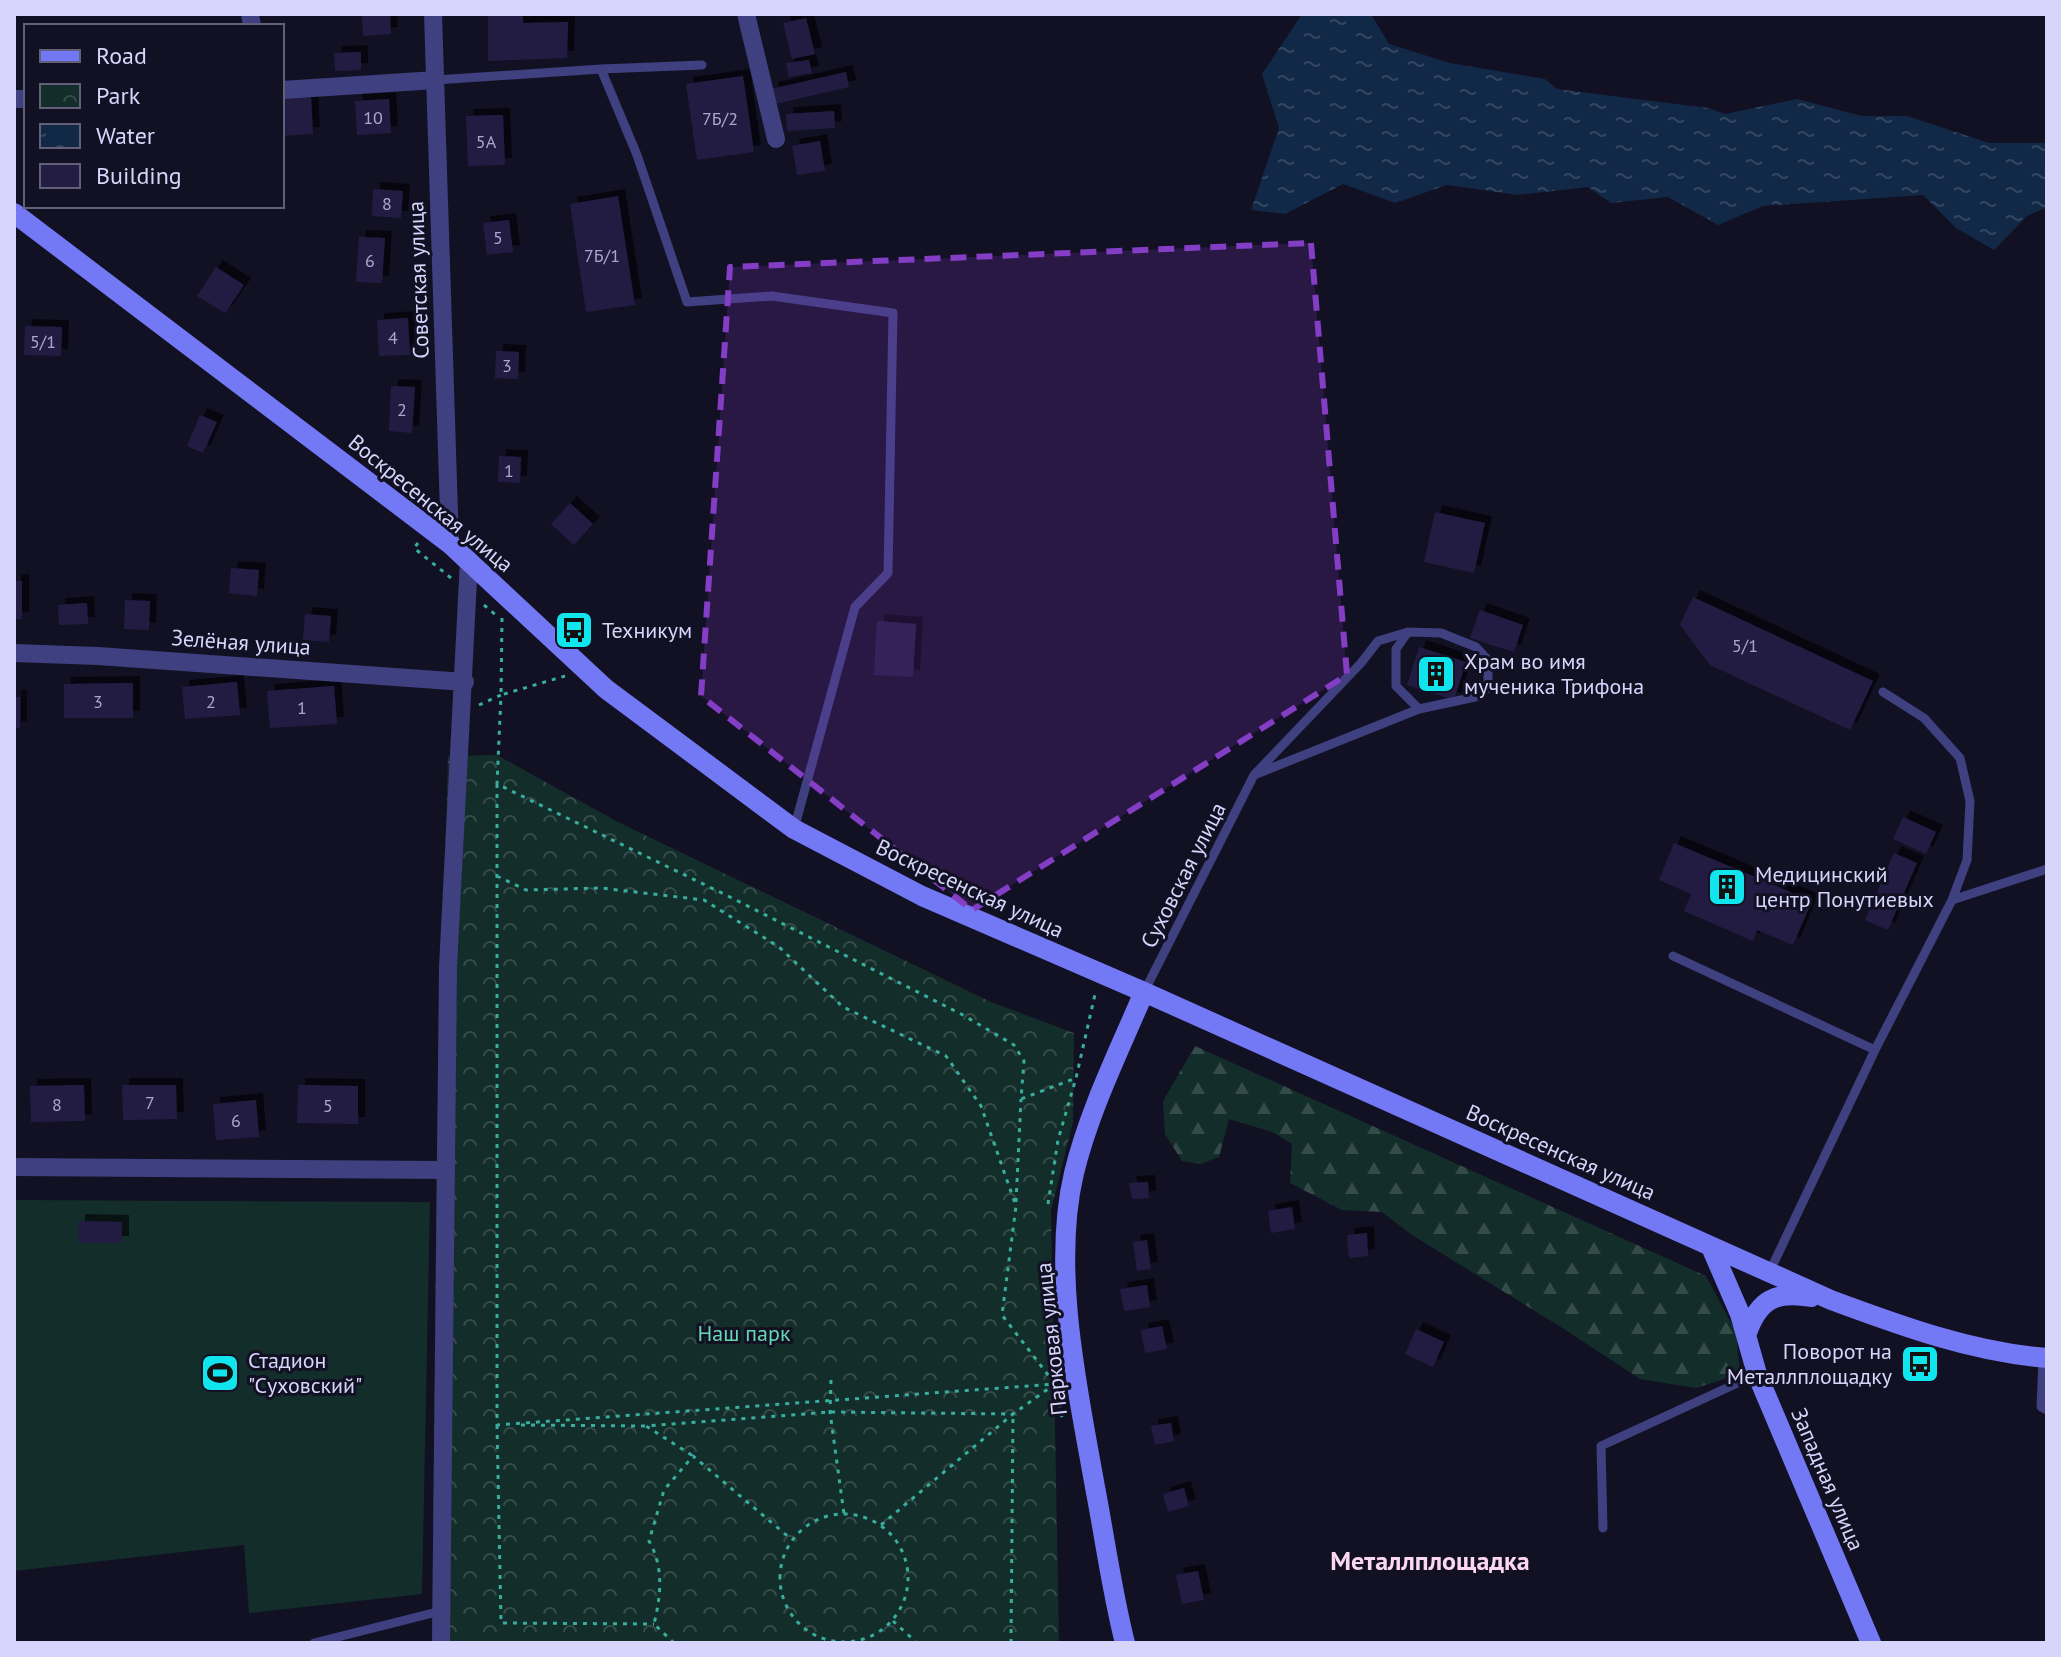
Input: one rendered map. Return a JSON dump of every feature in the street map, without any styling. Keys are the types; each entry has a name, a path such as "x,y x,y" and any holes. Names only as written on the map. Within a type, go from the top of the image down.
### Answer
{"street":[{"name":"Советская улица","path":"433,14 450,544"},
{"path":"746,14 776,139"},
{"path":"284,90 436,80"},
{"name":"Воскресенская улица","path":"14,213 429,527 469,560 606,689 794,829 922,896 1144,992 1831,1300 1930,1334 1982,1348 2045,1358"},
{"path":"441,1643 448,967 469,560"},
{"name":"Зелёная улица","path":"14,653 465,682"},
{"name":"Парковая улица","path":"1125,1643 1076,1378 1069,1322 1067,1239 1074,1175 1111,1068 1144,992"},
{"path":"14,1167 446,1170"},
{"name":"Западная улица","path":"1711,1247 1747,1333 1757,1374 1871,1643"},
{"path":"1747,1333 1750,1304 1757,1287 1769,1273"},
{"path":"1747,1333 1753,1316 1762,1304 1772,1298 1789,1295 1831,1300"}],"lane":[{"path":"436,80 702,65"},
{"path":"601,69 637,155 687,302 772,296 893,313 888,573 855,607 794,829"},
{"path":"1254,775 1419,709 1475,697 1488,688 1488,660 1476,647 1441,633 1408,632 1396,649 1396,686 1419,709"},
{"name":"Суховская улица","path":"1144,992 1254,775 1361,663 1378,641 1408,632"},
{"path":"1769,1273 1875,1050 1952,900 1967,860 1970,801 1960,758 1924,718 1883,692"},
{"path":"1952,900 2047,869"},
{"path":"1673,956 1875,1050"},
{"path":"2044,1409 2045,1358"},
{"path":"1603,1528 1601,1446 1757,1374"},
{"path":"314,1643 441,1611"}],"path":[{"path":"429,527 414,548 511,629"},
{"path":"515,603 501,619 497,784 497,1425 501,1623 654,1624 674,1643"},
{"path":"463,712 501,695 565,676 555,667"},
{"path":"497,784 730,897 963,1015 1014,1045 1024,1061 1016,1206 1002,1315 1055,1384"},
{"path":"497,875 526,890 601,888 704,900 779,947 843,1007 946,1056 981,1106 1016,1206"},
{"path":"1021,1099 1076,1078"},
{"path":"831,1380 830,1412 844,1514"},
{"path":"497,1425 1055,1384"},
{"path":"881,1525 1013,1414 1055,1384"},
{"path":"497,1425 646,1426 830,1412 1013,1414"},
{"path":"1011,1643 1013,1414"},
{"path":"646,1426 693,1456 792,1540"},
{"path":"654,1624 661,1596 657,1555 649,1541 664,1490 693,1456"},
{"path":"844,1514 881,1525 896,1540 906,1559 909,1581 904,1602 893,1620 871,1636 845,1642 824,1639 805,1629 792,1615 783,1597 780,1577 783,1558 792,1540 806,1526 824,1517 844,1514"},
{"path":"893,1620 917,1643"}],"highlighted area":[{"path":"1311,243 1347,675 972,910 701,696 730,267"}],"green space":[{"name":"Наш парк","path":"497,755 618,822 991,1002 1074,1033 1073,1122 1051,1211 1059,1643 432,1643 437,1138 448,756"},
{"path":"1195,1046 1706,1276 1736,1332 1740,1374 1696,1388 1640,1379 1412,1235 1382,1212 1342,1210 1290,1183 1292,1144 1272,1132 1229,1119 1219,1157 1201,1164 1182,1161 1165,1134 1163,1101"},
{"name":"Стадион \"Суховский\"","path":"14,1200 430,1202 422,1594 249,1613 244,1545 14,1571"}],"water":[{"path":"1302,14 1371,14 1389,44 1450,63 1545,79 1557,89 1708,108 1725,114 1797,99 1862,116 1907,116 1989,143 2047,143 2047,207 2027,216 1994,250 1956,228 1923,195 1763,206 1718,225 1668,197 1611,203 1588,187 1518,195 1447,185 1395,203 1343,184 1285,214 1251,210 1279,128 1262,74"}],"building":[{"path":"362,14 390,14 391,34 363,36"},
{"path":"488,14 523,14 523,23 568,22 567,58 488,61"},
{"path":"806,18 815,54 792,59 783,23"},
{"path":"361,52 361,70 335,71 334,53"},
{"path":"809,60 812,73 789,77 786,63"},
{"path":"846,72 849,87 775,104 771,89"},
{"path":"743,76 754,152 697,160 686,84"},
{"path":"311,96 313,134 284,136 284,97"},
{"path":"389,99 391,133 357,135 355,101"},
{"path":"834,111 835,128 787,131 786,114"},
{"path":"503,115 505,165 468,166 466,116"},
{"path":"820,141 825,171 797,175 792,146"},
{"path":"373,189 403,191 401,218 372,216"},
{"path":"618,196 635,305 586,312 570,204"},
{"path":"509,220 513,252 487,255 483,223"},
{"path":"359,237 385,238 382,283 356,282"},
{"path":"216,267 244,285 225,313 197,296"},
{"path":"408,318 410,355 379,356 377,320"},
{"path":"25,326 62,327 61,356 24,355"},
{"path":"496,351 519,352 518,379 495,378"},
{"path":"391,386 415,387 412,433 389,431"},
{"path":"200,415 217,422 203,453 187,446"},
{"path":"499,456 521,457 520,483 498,482"},
{"path":"570,503 593,524 574,545 551,524"},
{"path":"1435,512 1485,523 1474,573 1424,562"},
{"path":"231,568 259,570 257,596 229,593"},
{"path":"14,581 22,581 22,619 14,619"},
{"path":"1693,597 1873,681 1850,730 1710,665 1680,625"},
{"path":"125,600 150,601 149,630 124,629"},
{"path":"87,603 88,624 59,625 58,605"},
{"path":"1480,610 1523,625 1514,652 1470,638"},
{"path":"305,614 331,616 329,642 303,640"},
{"path":"877,621 916,624 913,677 874,675"},
{"name":"Храм во имя мученика Трифона","path":"1419,647 1466,662 1454,700 1407,685"},
{"path":"237,682 240,715 185,719 182,687"},
{"path":"133,683 133,718 64,718 64,684"},
{"path":"334,686 337,724 270,728 267,691"},
{"path":"14,697 20,697 20,728 14,728"},
{"path":"1903,817 1936,832 1926,854 1893,839"},
{"name":"Медицинский центр Понутиевых","path":"1674,843 1812,901 1793,945 1757,930 1753,941 1684,911 1691,894 1659,880"},
{"path":"1894,853 1917,863 1888,930 1865,920"},
{"path":"84,1085 85,1121 31,1122 30,1086"},
{"path":"122,1085 176,1085 177,1119 123,1120"},
{"path":"298,1085 358,1086 358,1124 297,1123"},
{"path":"256,1100 259,1137 216,1140 213,1104"},
{"path":"1148,1182 1149,1198 1132,1199 1129,1183"},
{"path":"1292,1207 1295,1229 1271,1233 1268,1211"},
{"path":"78,1221 122,1222 122,1243 78,1243"},
{"path":"1367,1233 1368,1256 1349,1258 1347,1235"},
{"path":"1147,1240 1151,1269 1137,1271 1133,1242"},
{"path":"1147,1285 1150,1307 1124,1311 1120,1289"},
{"path":"1162,1326 1167,1349 1145,1353 1141,1330"},
{"path":"1416,1329 1444,1342 1433,1367 1405,1354"},
{"path":"1171,1423 1174,1441 1155,1445 1151,1426"},
{"path":"1184,1488 1189,1506 1168,1512 1163,1494"},
{"path":"1198,1571 1204,1600 1182,1604 1176,1575"}],"place":[{"name":"Техникум","path":"574,630"},
{"name":"Храм во имя мученика Трифона","path":"1436,674"},
{"name":"Медицинский центр Понутиевых","path":"1727,887"},
{"name":"Поворот на Металлплощадку","path":"1920,1364"},
{"name":"Стадион \"Суховский\"","path":"220,1373"}],"district":[{"name":"Металлплощадка","path":"1430,1560"}]}
